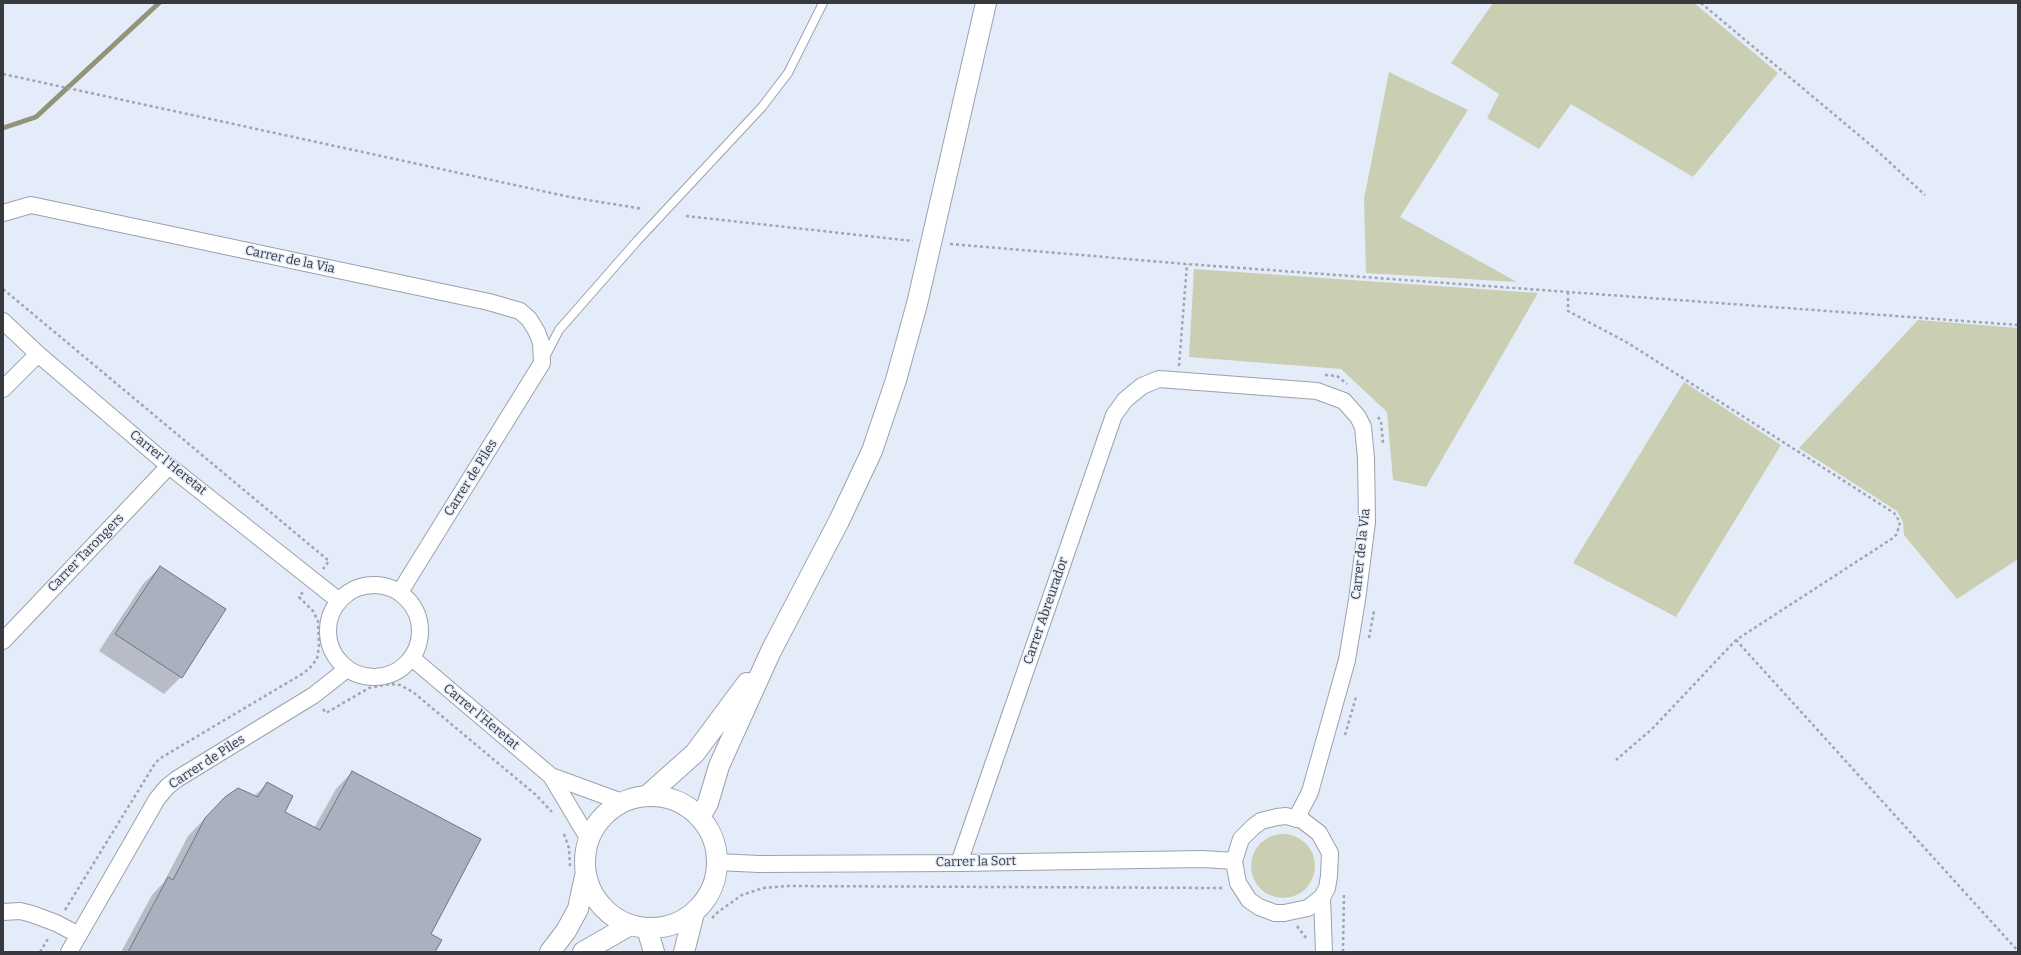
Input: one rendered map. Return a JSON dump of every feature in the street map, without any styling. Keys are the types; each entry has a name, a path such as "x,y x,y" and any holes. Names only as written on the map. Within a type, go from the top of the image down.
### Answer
{"street":[{"path":"700,817 708,802 719,766 771,651 839,521 872,451 896,380 935,231 986,3"},
{"name":"Carrer de la Via","path":"3,213 31,205 504,306 520,311 529,319 537,332 541,343 542,363"},
{"name":"Carrer l'Heretat","path":"3,321 38,354 169,466 338,600"},
{"path":"3,389 38,354"},
{"name":"Carrer de Piles","path":"400,592 542,363"},
{"name":"Carrer de la Via","path":"1159,379 1317,391 1344,401 1358,417 1363,427 1366,458 1367,522 1347,660 1310,792 1296,819"},
{"name":"Carrer Abreurador","path":"959,863 1114,415 1125,400 1142,386 1159,379"},
{"name":"Carrer Tarongers","path":"3,641 169,466"},
{"path":"369,584 385,586 400,592 411,602 418,615 420,630 418,644 412,658 398,670 381,677 369,677 346,669 335,658 328,643 327,627 331,611 338,600 349,591 369,584"},
{"path":"648,796 695,753 771,651"},
{"name":"Carrer l'Heretat","path":"412,658 551,776 588,838"},
{"name":"Carrer de Piles","path":"69,952 157,799 167,787 177,779 314,695 346,669"},
{"name":"Carrer l'Heretat","path":"551,776 622,802"},
{"path":"550,952 566,930 578,909 578,873 584,859 588,838 602,817 622,802 648,796 662,796 689,808 700,817 710,831 716,846 716,876 711,890 704,902 701,918 684,952"},
{"path":"1277,817 1296,819 1302,820 1319,833 1330,853 1327,888 1322,897 1308,908 1284,913 1275,913 1259,907 1249,900 1238,883 1234,861 1241,839 1252,827 1261,821 1277,817"},
{"name":"Carrer la Sort","path":"717,862 759,864 959,863 1203,859 1234,861"},
{"path":"578,873 601,907 614,918 638,927 654,952"},
{"path":"1322,897 1324,952"},
{"path":"3,912 20,911 56,923 79,935"},
{"path":"583,952 638,927 672,925 701,918"}],"lane":[{"path":"542,363 559,330 637,241 762,108 788,73 823,3"}],"path":[{"path":"1701,3 1873,147 1925,195"},
{"path":"3,74 570,197 643,209"},
{"path":"686,216 918,241"},
{"path":"949,244 1187,264 2018,325"},
{"path":"1178,380 1187,264"},
{"path":"3,289 329,561 299,597 313,611 318,621 319,646 317,659 309,669 302,674 166,755 154,765 56,923 40,952"},
{"path":"1568,292 1568,311 1628,343 1898,517 1900,528 1893,538 1736,640 1652,729 1616,760"},
{"path":"1179,364 1187,364"},
{"path":"1321,375 1337,376 1348,385"},
{"path":"1377,415 1381,421 1383,449"},
{"path":"1369,640 1374,610"},
{"path":"1736,640 2018,951"},
{"path":"302,674 326,713 369,688 390,684 400,685 413,692 536,795 554,814"},
{"path":"1343,741 1357,691"},
{"path":"563,830 578,873"},
{"path":"701,918 718,912 742,895 763,888 786,886 1204,886 1229,890"},
{"path":"1344,891 1344,952"},
{"path":"1290,922 1305,934 1308,944"}],"green space":[{"path":"1493,3 1694,3 1778,73 1693,177 1571,104 1539,149 1487,118 1499,94 1451,63"},
{"path":"1389,72 1468,110 1400,217 1517,282 1366,273 1364,199"},
{"path":"1194,269 1538,293 1426,487 1393,480 1387,412 1341,369 1189,357"},
{"path":"1918,320 2018,328 2018,559 1957,599 1904,535 1903,522 1897,511 1799,448"},
{"path":"1684,382 1781,445 1676,617 1573,563"},
{"path":"1277,834 1289,834 1306,843 1313,854 1315,866 1313,878 1306,889 1289,898 1277,898 1265,893 1256,884 1251,872 1251,860 1256,848 1265,839"}],"building":[{"path":"160,566 226,609 182,678 115,634"},
{"path":"352,771 481,839 431,934 442,940 435,952 128,952 168,877 173,880 205,818 225,797 238,788 258,797 267,782 293,796 285,812 320,830"}],"waterway":[{"path":"3,128 36,117 159,3"}]}
